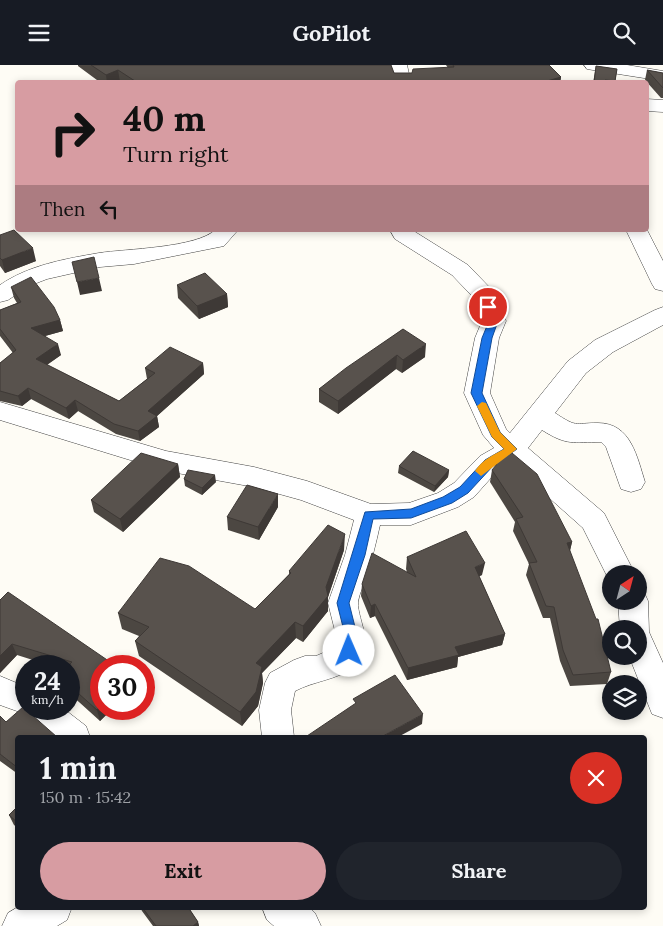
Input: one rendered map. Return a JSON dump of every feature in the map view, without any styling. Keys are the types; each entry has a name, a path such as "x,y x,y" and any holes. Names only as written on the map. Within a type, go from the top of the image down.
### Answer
{"street":[{"path":"398,65 401,80"},
{"path":"594,65 663,76"},
{"path":"649,105 663,106"},
{"path":"205,232 222,235"},
{"path":"402,232 460,270 483,293 494,321 487,338 476,393 496,435 594,521 616,565"},
{"path":"638,232 663,284"},
{"path":"0,295 21,281 56,269 100,260 173,250 222,235"},
{"path":"0,411 166,461 254,477 307,491 369,515 411,514 448,500 464,490 489,463 512,449 577,367 604,346 657,325"},
{"path":"540,416 575,434 598,431 616,439 632,482"},
{"path":"278,735 275,710 281,683 305,670 319,670 345,657 349,651 350,631 343,603 359,555 369,515"},
{"path":"647,662 663,704"},
{"path":"0,690 15,697"},
{"path":"54,720 72,735"},
{"path":"21,926 49,910"},
{"path":"283,910 302,926"}],"building":[{"path":"91,65 391,65 394,73 412,73 413,69 454,67 453,65 549,65 561,77 550,80 133,80 118,70 106,75"},
{"path":"596,66 617,69 615,80 594,80"},
{"path":"647,70 663,73 663,88"},
{"path":"14,230 33,248 2,260 0,258 0,235"},
{"path":"94,257 99,278 77,282 72,262"},
{"path":"205,273 227,294 197,306 177,285"},
{"path":"31,277 54,307 60,320 31,328 58,344 36,359 119,401 155,373 145,368 170,347 203,363 148,411 157,416 138,431 114,424 75,400 66,408 28,388 18,396 0,391 0,363 16,350 0,329 0,310 21,302 11,287"},
{"path":"403,329 426,344 403,360 397,355 338,401 319,389 346,368"},
{"path":"413,451 449,470 435,486 399,466"},
{"path":"141,453 178,464 120,519 91,500"},
{"path":"512,453 537,474 572,542 567,543 596,619 598,619 602,635 602,665 609,665 611,672 573,675 563,650 554,607 546,606 529,563 537,562 516,519 523,517 492,470 501,459"},
{"path":"188,470 215,475 202,488 184,479"},
{"path":"247,485 278,494 258,527 227,517"},
{"path":"328,525 345,534 326,587 328,596 303,626 295,622 256,663 262,667 256,692 240,712 135,641 149,627 118,613 160,558 189,566 255,609 291,573 289,571"},
{"path":"466,531 485,563 475,567 505,634 455,647 459,655 408,668 375,604 371,606 362,584 372,553 416,577 407,557"},
{"path":"8,592 100,655 90,655 90,704 80,695 80,655 49,655 12,644 0,656 0,600"},
{"path":"395,675 423,714 385,735 308,735 356,703 353,699"},
{"path":"15,714 15,720 38,720 55,735 15,735 15,766 0,754 0,716 6,722"},
{"path":"15,809 15,820 9,815"},
{"path":"144,910 190,910 198,922 193,926 156,926"}],"slow traffic":[{"path":"481,471 489,463 512,449 496,435 482,406"}],"route":[{"path":"349,651 351,643 350,631 343,603 359,555 369,515 411,514 448,500 464,490 489,463 512,449 496,435 476,393 487,338 494,321 488,307"}]}
